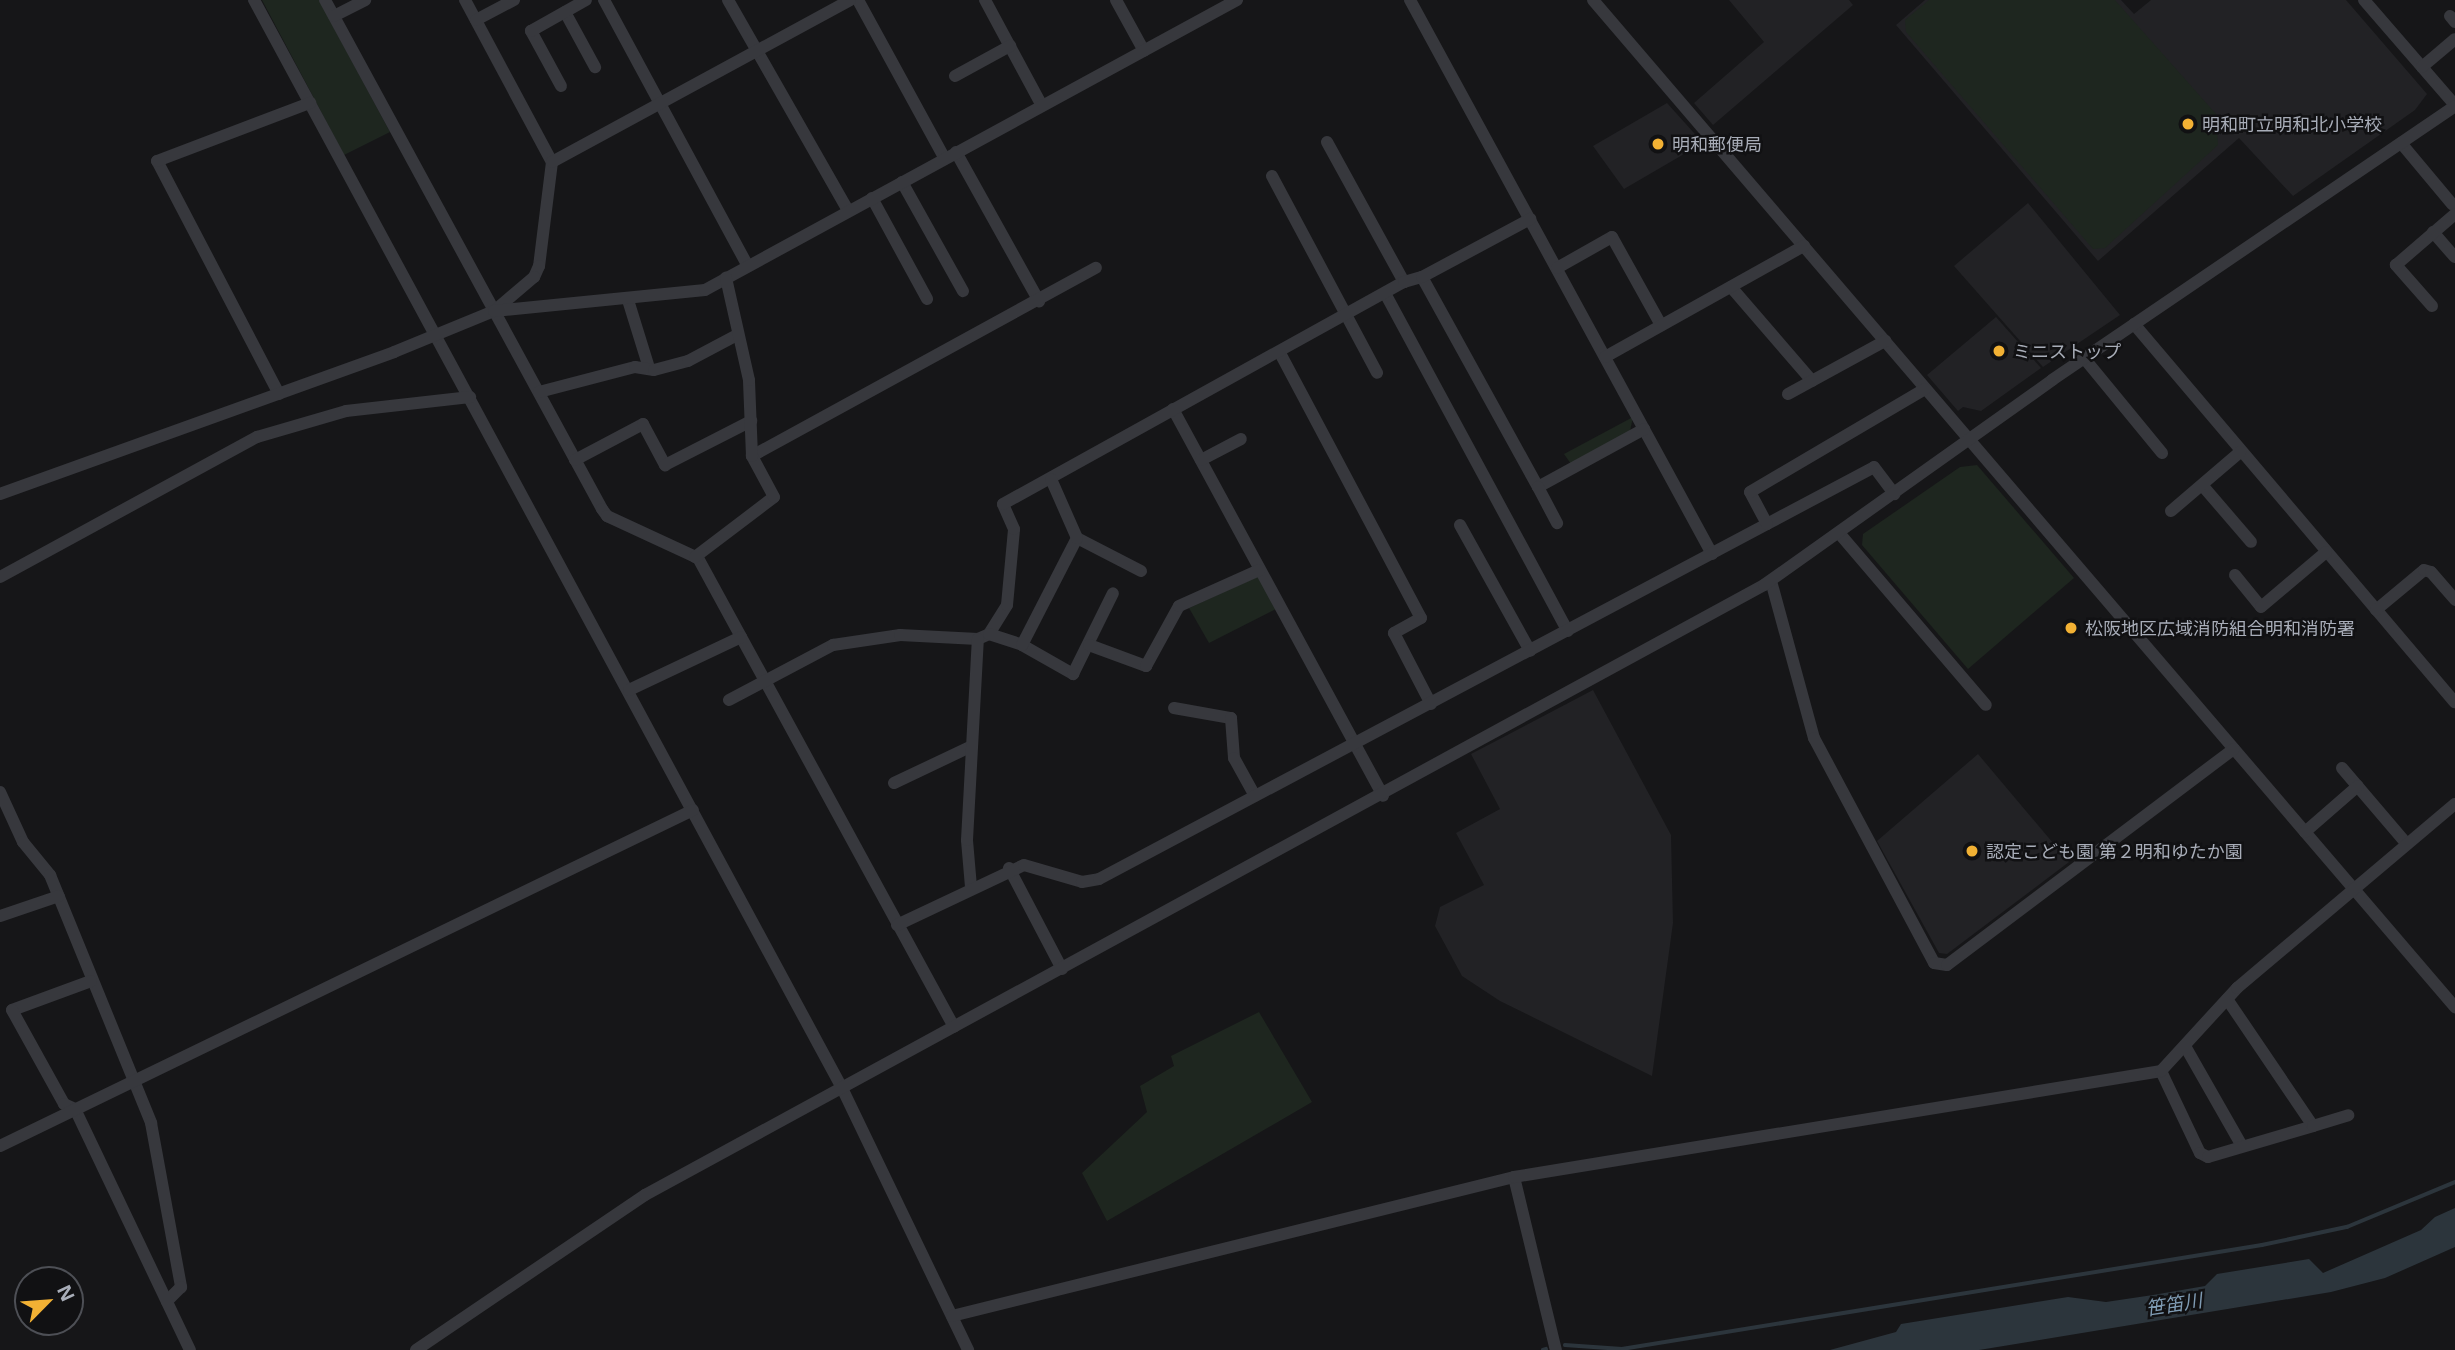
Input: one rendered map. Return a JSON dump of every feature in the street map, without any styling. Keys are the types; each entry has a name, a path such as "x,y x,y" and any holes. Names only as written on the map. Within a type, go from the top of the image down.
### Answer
{"street":[{"path":"254,0 842,1088 968,1350"},
{"path":"325,0 607,516 695,557 954,1027"},
{"path":"334,16 365,0"},
{"path":"0,494 436,336 494,311 534,276 539,266 552,162 465,0"},
{"path":"476,20 514,0"},
{"path":"561,86 531,31 586,0"},
{"path":"604,0 748,266"},
{"path":"728,0 849,210"},
{"path":"552,162 850,0"},
{"path":"858,0 1039,301"},
{"path":"985,0 1042,106"},
{"path":"1116,0 1144,51"},
{"path":"494,311 694,293 1237,0"},
{"path":"1410,0 1712,554"},
{"path":"1593,0 2455,1007"},
{"path":"416,1350 620,1210 1383,796 1771,581 2084,358 2455,106 2364,0"},
{"path":"565,12 595,67"},
{"path":"2422,67 2455,39"},
{"path":"955,76 1010,46"},
{"path":"279,394 157,161 310,103"},
{"path":"1327,142 1404,282"},
{"path":"2401,143 2454,209 2396,265 2432,306"},
{"path":"1272,176 1377,373"},
{"path":"902,182 963,291"},
{"path":"872,198 927,299"},
{"path":"971,887 967,840 972,746 983,636 1007,606 1014,529 1003,504 1173,408 1386,295 1404,282 1422,277 1530,219"},
{"path":"2433,232 2455,257"},
{"path":"1557,268 1612,237 1661,325"},
{"path":"1605,357 1804,246"},
{"path":"752,456 1096,268"},
{"path":"1422,277 1556,523"},
{"path":"695,557 774,497 752,456 749,380 726,278"},
{"path":"1731,287 1812,381"},
{"path":"1386,295 1568,631"},
{"path":"628,300 649,368"},
{"path":"2134,324 2455,702"},
{"path":"539,392 635,367 649,368 688,361 737,335"},
{"path":"1788,394 1885,341"},
{"path":"1280,353 1421,618 1394,633 1431,704"},
{"path":"2084,358 2162,453"},
{"path":"1767,524 1750,492 1925,389"},
{"path":"0,577 257,437 346,411 470,397"},
{"path":"1173,408 1383,796"},
{"path":"575,460 642,424 665,465 751,421"},
{"path":"1538,487 1644,429"},
{"path":"1201,460 1241,439"},
{"path":"2171,511 2240,452"},
{"path":"897,925 1009,868 1033,865 1082,882 1099,879 1874,467 1894,494"},
{"path":"1051,479 1077,538 1141,571"},
{"path":"2202,485 2252,542"},
{"path":"1460,525 1530,651"},
{"path":"1839,533 1986,705"},
{"path":"1022,645 1077,538"},
{"path":"2235,575 2261,607 2326,552"},
{"path":"1089,645 1146,666 1179,606 1259,570"},
{"path":"2376,610 2424,570 2431,572 2455,600"},
{"path":"1771,581 1814,738 1934,963 1947,965 2234,749"},
{"path":"729,700 833,645 900,635 983,636 1022,645 1073,674 1113,593"},
{"path":"629,690 741,637"},
{"path":"1174,708 1231,719 1234,758 1255,796"},
{"path":"894,783 972,746"},
{"path":"2342,768 2406,843"},
{"path":"2305,832 2358,786"},
{"path":"0,792 23,842 50,875 151,1124 169,1201 181,1287 167,1301"},
{"path":"951,1316 1514,1177 2161,1071 2227,999 2353,888 2455,804"},
{"path":"0,1146 693,810"},
{"path":"1009,868 1062,969"},
{"path":"0,916 59,896"},
{"path":"91,981 6,1013 64,1104 75,1109 190,1350"},
{"path":"2227,999 2313,1126"},
{"path":"2185,1046 2241,1144"},
{"path":"2161,1071 2200,1153 2208,1157 2241,1144 2348,1115"},
{"path":"1514,1177 1556,1350"}],"shaded area":[{"path":"262,0 319,0 390,132 344,155"},
{"path":"1729,0 1849,0 1853,5 1713,125 1694,103 1764,42"},
{"name":"明和町立明和北小学校","path":"1925,0 2121,0 2134,14 2151,0 2346,0 2427,94 2415,110 2293,196 2239,138 2098,261 1896,25"},
{"path":"1929,0 2115,0 2216,114 2218,145 2105,248 2093,249 1906,32 1905,20"},
{"path":"1667,103 1703,143 1624,189 1593,146"},
{"path":"2028,203 2120,315 2043,367 1954,266"},
{"path":"1996,317 2041,368 1981,411 1963,407 1958,411 1927,375"},
{"path":"1633,417 1630,431 1571,464 1564,454"},
{"path":"1977,465 2074,578 1968,669 1862,545 1863,534 1960,467"},
{"path":"1259,576 1276,609 1209,643 1189,608"},
{"path":"1593,690 1671,835 1673,923 1652,1076 1500,1001 1462,976 1435,926 1440,907 1484,885 1456,833 1500,809 1471,754"},
{"name":"認定こども園 第２明和ゆたか園","path":"1978,754 2069,862 1947,954 1939,953 1877,841"},
{"path":"1259,1012 1312,1102 1107,1221 1082,1173 1147,1112 1140,1086 1174,1066 1171,1056"}],"water":[{"name":"笹笛川","path":"2455,1208 2455,1247 2385,1278 2331,1292 1979,1350 1830,1350 1896,1332 1901,1324 2068,1297 2106,1302 2153,1295 2205,1286 2217,1274 2309,1259 2323,1273 2421,1230 2435,1217"}],"waterway":[{"path":"1565,1345 1622,1349 2262,1245 2347,1227 2455,1182"}],"place":[{"name":"明和町立明和北小学校","path":"2188,124"},
{"name":"明和郵便局","path":"1658,144"},
{"name":"ミニストップ","path":"1999,351"},
{"name":"松阪地区広域消防組合明和消防署","path":"2071,628"},
{"name":"認定こども園 第２明和ゆたか園","path":"1972,851"}]}
